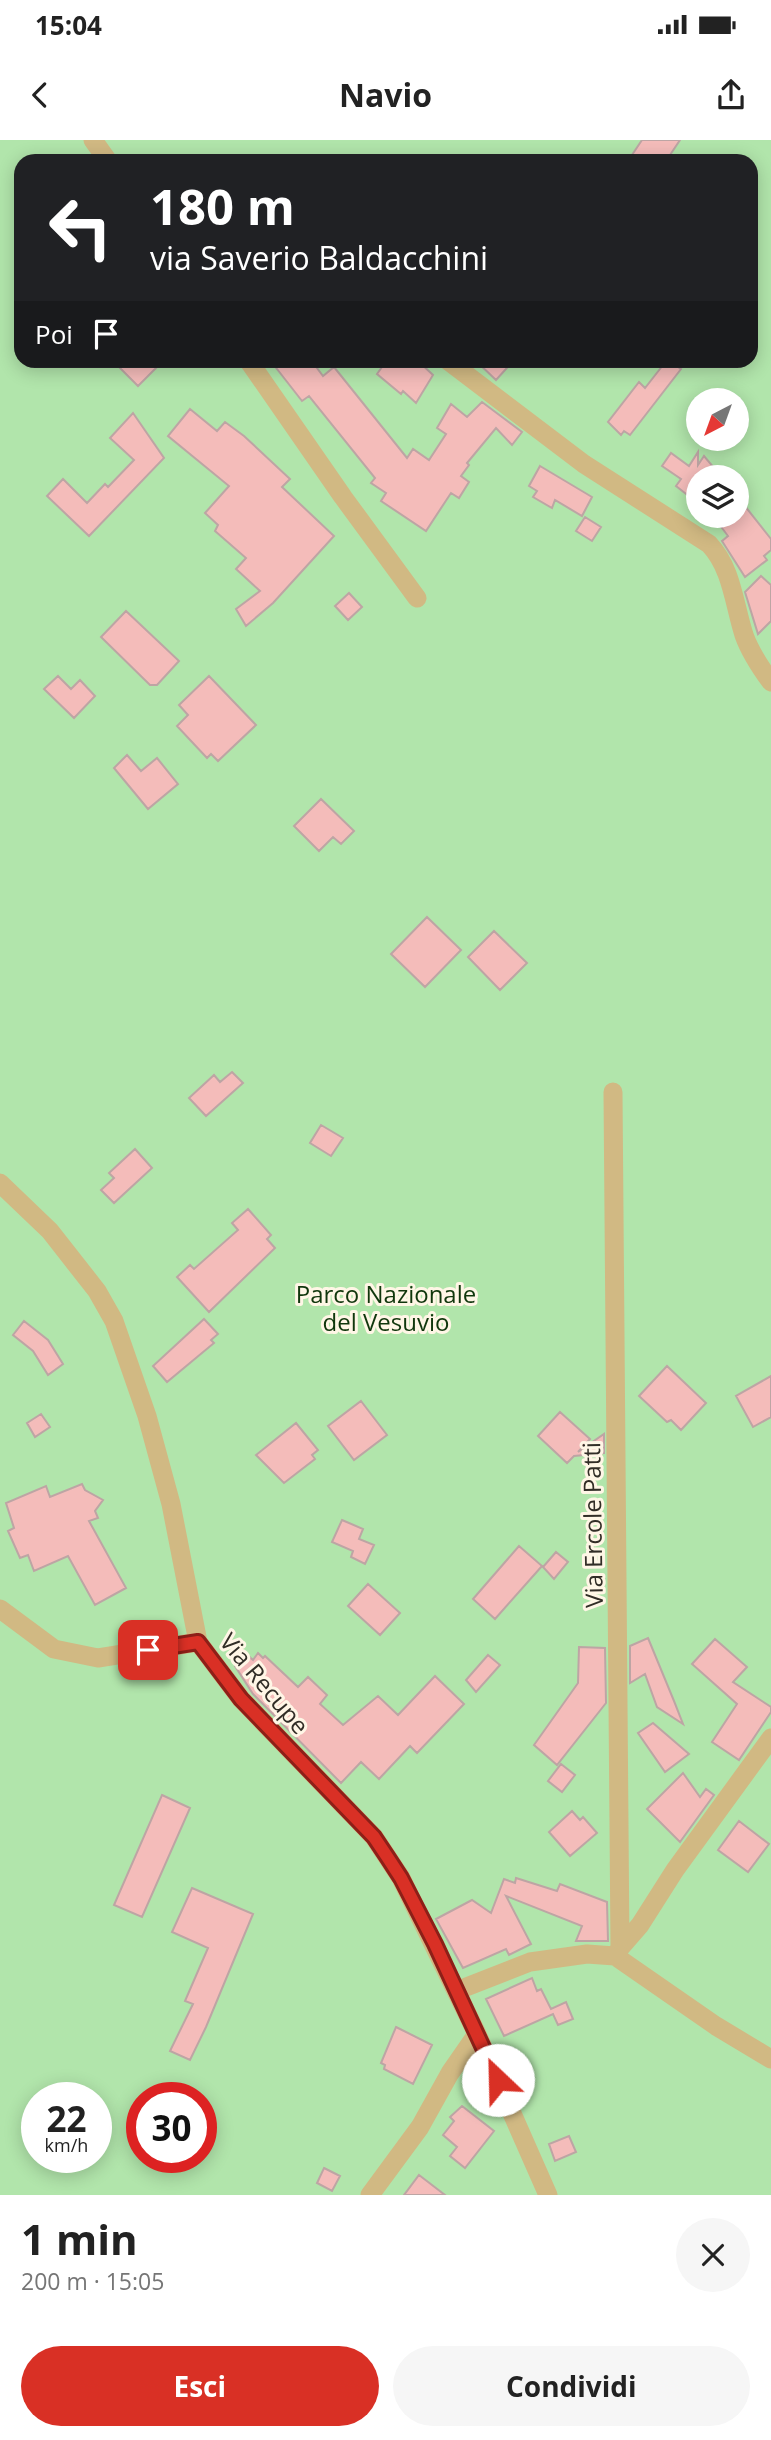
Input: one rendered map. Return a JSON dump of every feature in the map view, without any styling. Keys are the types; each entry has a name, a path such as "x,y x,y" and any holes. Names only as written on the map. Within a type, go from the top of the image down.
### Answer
{"street":[{"path":"254,368 417,598"},
{"path":"458,368 584,464 709,544 728,577 745,637 771,682"},
{"name":"Via Ercole Patti","path":"612,1092 618,1952"},
{"name":"Via Recupe","path":"0,1183 50,1231 97,1292 114,1321 143,1405 171,1504 198,1642 241,1699 374,1837 401,1878 477,2034 548,2195"},
{"path":"0,1609 54,1650 98,1658 198,1642"},
{"path":"618,1952 640,1925 675,1870 771,1738"},
{"path":"456,1992 530,1962 618,1952 716,2026 771,2059"},
{"path":"370,2195 420,2127 450,2073 477,2034"}],"green space":[{"name":"Parco Nazionale del Vesuvio","path":"0,140 771,140 771,2195 0,2195"}],"building":[{"path":"642,140 680,140 671,154 633,154"},
{"path":"120,368 156,368 138,386"},
{"path":"276,368 317,368 323,376 335,368 407,458 413,449 429,460 446,434 437,428 451,404 467,417 482,402 522,432 512,445 496,428 467,463 469,465 461,476 469,482 459,498 451,493 426,531 381,501 386,493 371,483 375,478 309,396 302,401"},
{"path":"381,368 426,368 433,375 416,403 377,374"},
{"path":"483,368 507,368 496,380"},
{"path":"661,368 681,369 630,435 624,431 621,435 608,422 639,382 645,388"},
{"path":"190,409 217,431 225,422 244,436 290,479 282,487 334,536 273,603 246,626 236,609 260,591 236,569 246,558 215,531 218,525 205,513 229,486 168,436"},
{"path":"133,413 164,458 89,536 47,496 63,479 87,503 105,484 108,487 134,460 110,438"},
{"path":"698,452 698,465 690,465"},
{"path":"671,453 688,465 686,494 676,486 681,479 662,466"},
{"path":"704,456 712,465 698,465"},
{"path":"540,466 592,497 582,516 555,500 552,508 533,497 537,491 529,486"},
{"path":"749,511 771,539 771,550 764,556 767,560 745,577 722,541 728,536 722,528 749,528"},
{"path":"585,517 601,527 592,541 576,531"},
{"path":"761,576 771,585 771,621 758,634 745,592"},
{"path":"349,593 362,607 348,620 335,606"},
{"path":"126,611 179,661 157,685 150,685 101,637"},
{"path":"58,676 71,689 80,680 95,696 74,718 44,689"},
{"path":"209,676 256,725 218,761 211,754 207,758 177,726 188,715 179,705"},
{"path":"127,755 141,771 157,758 178,784 148,809 114,768"},
{"path":"321,799 354,831 341,844 333,837 319,851 294,826"},
{"path":"427,917 461,950 425,987 391,954"},
{"path":"494,931 527,963 500,990 468,957"},
{"path":"232,1072 243,1083 206,1116 189,1098 214,1075 220,1082"},
{"path":"321,1125 343,1138 331,1156 310,1143"},
{"path":"135,1149 152,1168 114,1203 101,1190 114,1178 109,1173"},
{"path":"248,1209 271,1235 267,1239 275,1248 209,1312 177,1277 190,1265 194,1269 238,1230 232,1223"},
{"path":"204,1319 218,1334 211,1340 214,1343 167,1382 153,1366"},
{"path":"24,1321 48,1340 63,1364 48,1375 33,1351 13,1335"},
{"path":"667,1366 706,1403 681,1430 671,1420 667,1422 639,1396"},
{"path":"771,1376 771,1417 753,1427 736,1396"},
{"path":"361,1401 387,1435 354,1460 328,1426"},
{"path":"560,1412 590,1439 578,1452 604,1434 604,1453 574,1456 567,1463 538,1436"},
{"path":"41,1414 50,1427 35,1437 27,1423"},
{"path":"296,1423 318,1450 312,1455 315,1459 284,1483 256,1455"},
{"path":"82,1484 85,1490 103,1500 95,1511 98,1518 89,1521 126,1588 95,1605 68,1556 34,1571 28,1555 20,1558 8,1531 14,1528 6,1503 46,1486 50,1497"},
{"path":"342,1520 363,1529 359,1539 374,1545 365,1564 351,1557 353,1551 332,1542"},
{"path":"519,1546 542,1566 495,1619 473,1599"},
{"path":"556,1552 568,1562 554,1579 543,1567"},
{"path":"368,1584 400,1613 380,1635 348,1606"},
{"path":"648,1638 683,1724 657,1707 645,1674 630,1683 630,1646"},
{"path":"715,1639 747,1667 733,1682 771,1707 771,1712 739,1760 712,1742 737,1704 692,1664"},
{"path":"579,1647 605,1648 606,1703 557,1765 534,1745 578,1683"},
{"path":"258,1653 263,1658 265,1656 298,1687 308,1677 327,1695 320,1704 343,1725 378,1696 398,1715 435,1676 464,1704 417,1753 410,1746 379,1779 361,1762 341,1783 253,1694 235,1666 246,1654 253,1660"},
{"path":"488,1655 500,1665 476,1692 466,1680"},
{"path":"653,1723 689,1754 665,1772 638,1733"},
{"path":"561,1764 575,1775 562,1792 548,1781"},
{"path":"683,1773 700,1797 706,1789 714,1795 680,1842 647,1809"},
{"path":"162,1795 190,1808 142,1917 114,1905"},
{"path":"572,1811 580,1820 583,1817 597,1833 570,1856 549,1832"},
{"path":"739,1821 769,1844 748,1872 718,1850"},
{"path":"516,1878 557,1891 560,1884 607,1902 608,1941 576,1941 582,1926 506,1896 531,1944 509,1955 506,1949 463,1968 436,1919 472,1900 491,1913 504,1879 515,1883"},
{"path":"192,1888 253,1914 190,2060 170,2051 193,2004 185,2001 208,1948 172,1932"},
{"path":"532,1978 537,1991 541,1989 551,2009 566,2002 573,2019 558,2025 553,2014 504,2036 486,1999"},
{"path":"396,2027 432,2045 413,2084 384,2069 385,2065 381,2063"},
{"path":"462,2106 494,2131 465,2168 450,2156 457,2147 443,2135 454,2121 450,2117"},
{"path":"569,2136 576,2152 555,2161 549,2144"},
{"path":"324,2168 340,2176 332,2191 317,2183"},
{"path":"419,2175 445,2195 404,2195"}],"route":[{"path":"148,1650 198,1642 241,1699 374,1837 401,1878 435,1944 498,2080"}]}
